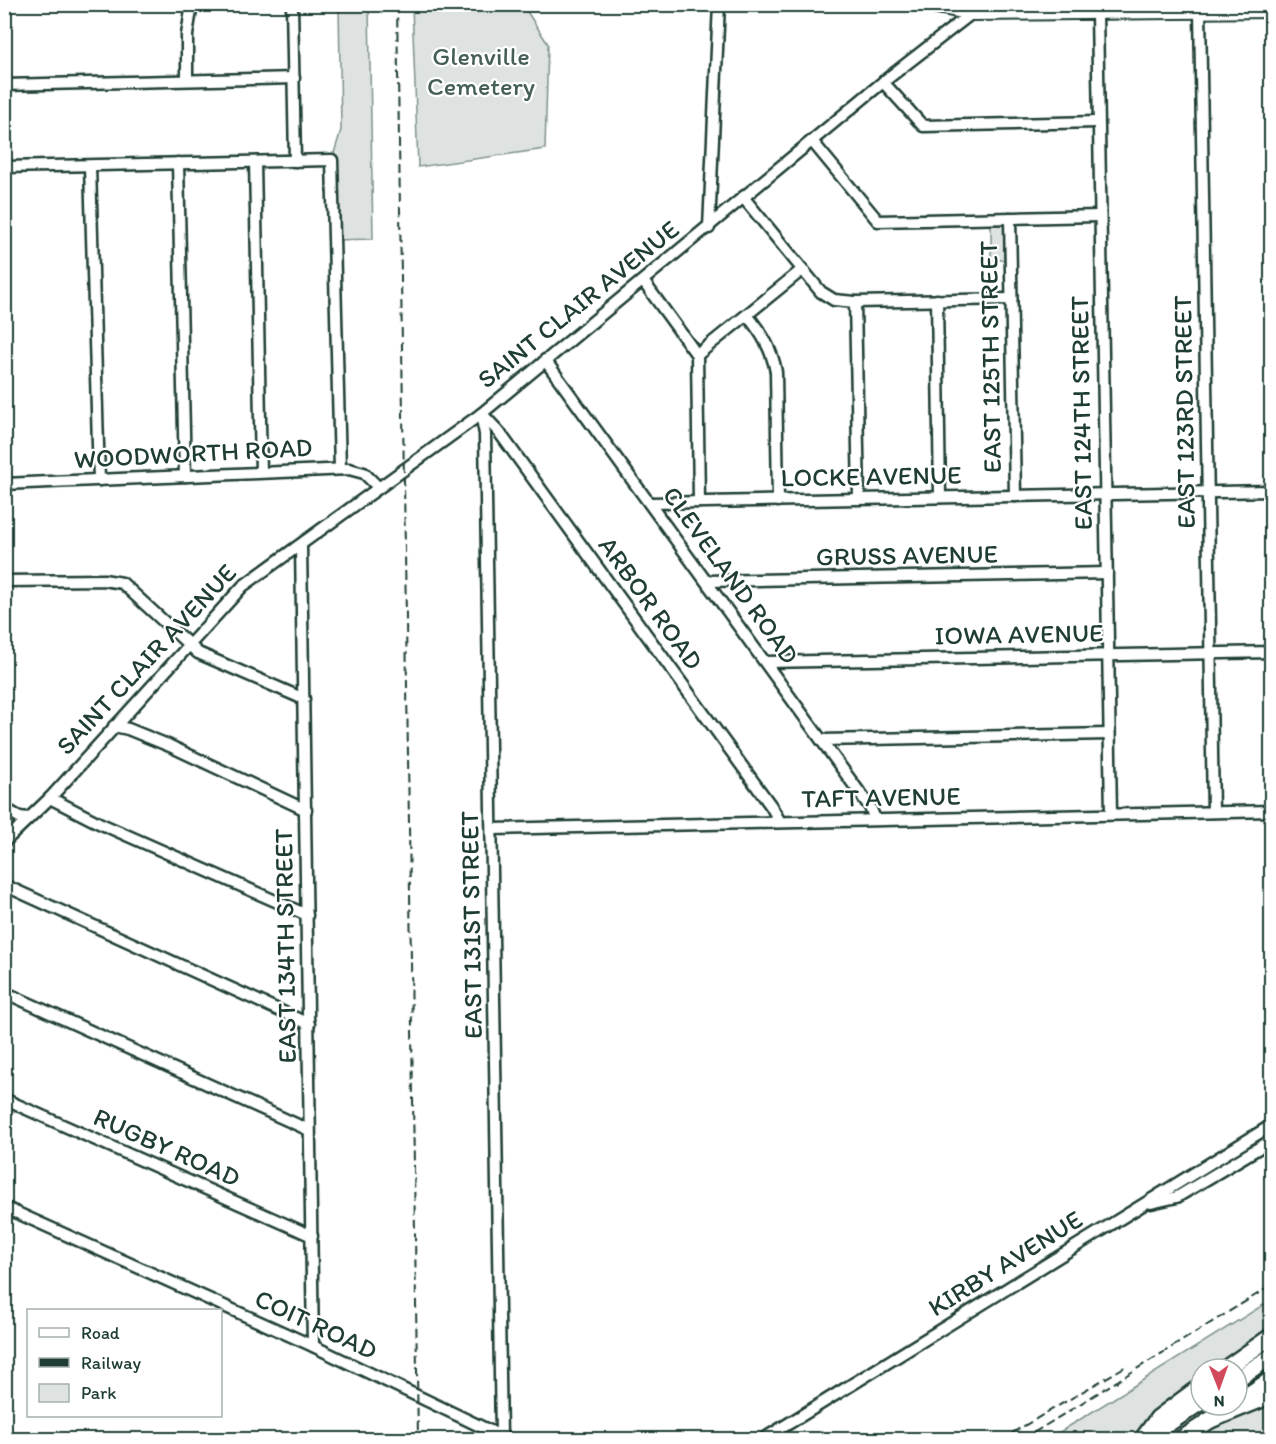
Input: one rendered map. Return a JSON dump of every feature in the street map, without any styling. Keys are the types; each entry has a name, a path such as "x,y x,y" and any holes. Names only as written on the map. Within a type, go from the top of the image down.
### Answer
{"highway":[{"path":"1242,1357 1272,1336"},
{"path":"1249,1371 1272,1356"},
{"path":"1249,1394 1272,1379"},
{"path":"1143,1440 1158,1418 1189,1395"},
{"path":"1208,1421 1272,1395"},
{"path":"1143,1440 1189,1410"},
{"path":"1180,1440 1214,1417"}],"main road":[{"path":"927,4 974,9 1272,10"}],"street":[{"path":"187,80 186,35 192,4"},
{"path":"292,4 295,161"},
{"path":"709,228 719,4"},
{"name":"SAINT CLAIR AVENUE","path":"4,842 50,798 243,586 482,414 974,9"},
{"name":"EAST 123RD STREET","path":"1193,9 1208,492 1213,812"},
{"name":"EAST 124TH STREET","path":"1094,10 1111,813"},
{"path":"4,85 294,78"},
{"path":"883,82 923,126 1098,122"},
{"path":"812,141 878,221 1100,216"},
{"path":"4,168 332,160 340,469"},
{"path":"178,162 185,476"},
{"path":"255,162 261,472"},
{"path":"90,166 99,480"},
{"path":"743,197 821,292 834,300 855,302 1011,299"},
{"name":"EAST 125TH STREET","path":"1010,218 1015,496"},
{"path":"697,355 802,270"},
{"path":"643,281 697,355 699,502"},
{"path":"936,300 940,497"},
{"path":"855,302 859,498"},
{"path":"748,316 766,339 773,355 776,372 778,501"},
{"name":"CLEVELAND ROAD","path":"546,360 823,740 870,807 875,819"},
{"name":"ARBOR ROAD","path":"482,414 500,433 771,806 780,822"},
{"name":"EAST 131ST STREET","path":"482,414 485,434 505,1438"},
{"name":"WOODWORTH ROAD","path":"4,484 340,469 364,474 378,487"},
{"name":"LOCKE AVENUE","path":"651,503 1272,491"},
{"name":"EAST 134TH STREET","path":"301,545 313,1346"},
{"name":"GRUSS AVENUE","path":"708,581 1107,573"},
{"path":"4,581 104,580 122,583 198,653 304,699"},
{"name":"IOWA AVENUE","path":"767,662 1272,652"},
{"path":"114,726 128,729 170,746 306,810"},
{"path":"823,740 1109,734"},
{"path":"50,798 99,823 307,915"},
{"path":"4,808 19,817 29,818"},
{"name":"TAFT AVENUE","path":"492,829 1272,811"},
{"path":"4,885 309,1024"},
{"path":"4,992 309,1130"},
{"name":"RUGBY ROAD","path":"4,1099 312,1236"},
{"name":"KIRBY AVENUE","path":"762,1440 1272,1125"},
{"path":"1145,1204 1177,1197 1272,1140"},
{"name":"COIT ROAD","path":"4,1207 313,1346 505,1438"}],"green space":[{"path":"339,5 369,5 373,239 334,240 332,160 341,130"},
{"name":"Glenville Cemetery","path":"412,5 526,5 526,10 548,44 545,149 418,167"},
{"path":"991,225 1004,225 1004,260 991,260"},
{"path":"1271,1300 1271,1336 1242,1357 1189,1357 1189,1397 1142,1439 1047,1440"},
{"path":"1271,1395 1271,1439 1180,1440 1227,1417 1249,1417 1249,1406"}],"railway":[{"path":"397,4 418,1440"},
{"path":"1022,1440 1272,1285"},
{"path":"1000,1440 1128,1365"}]}
